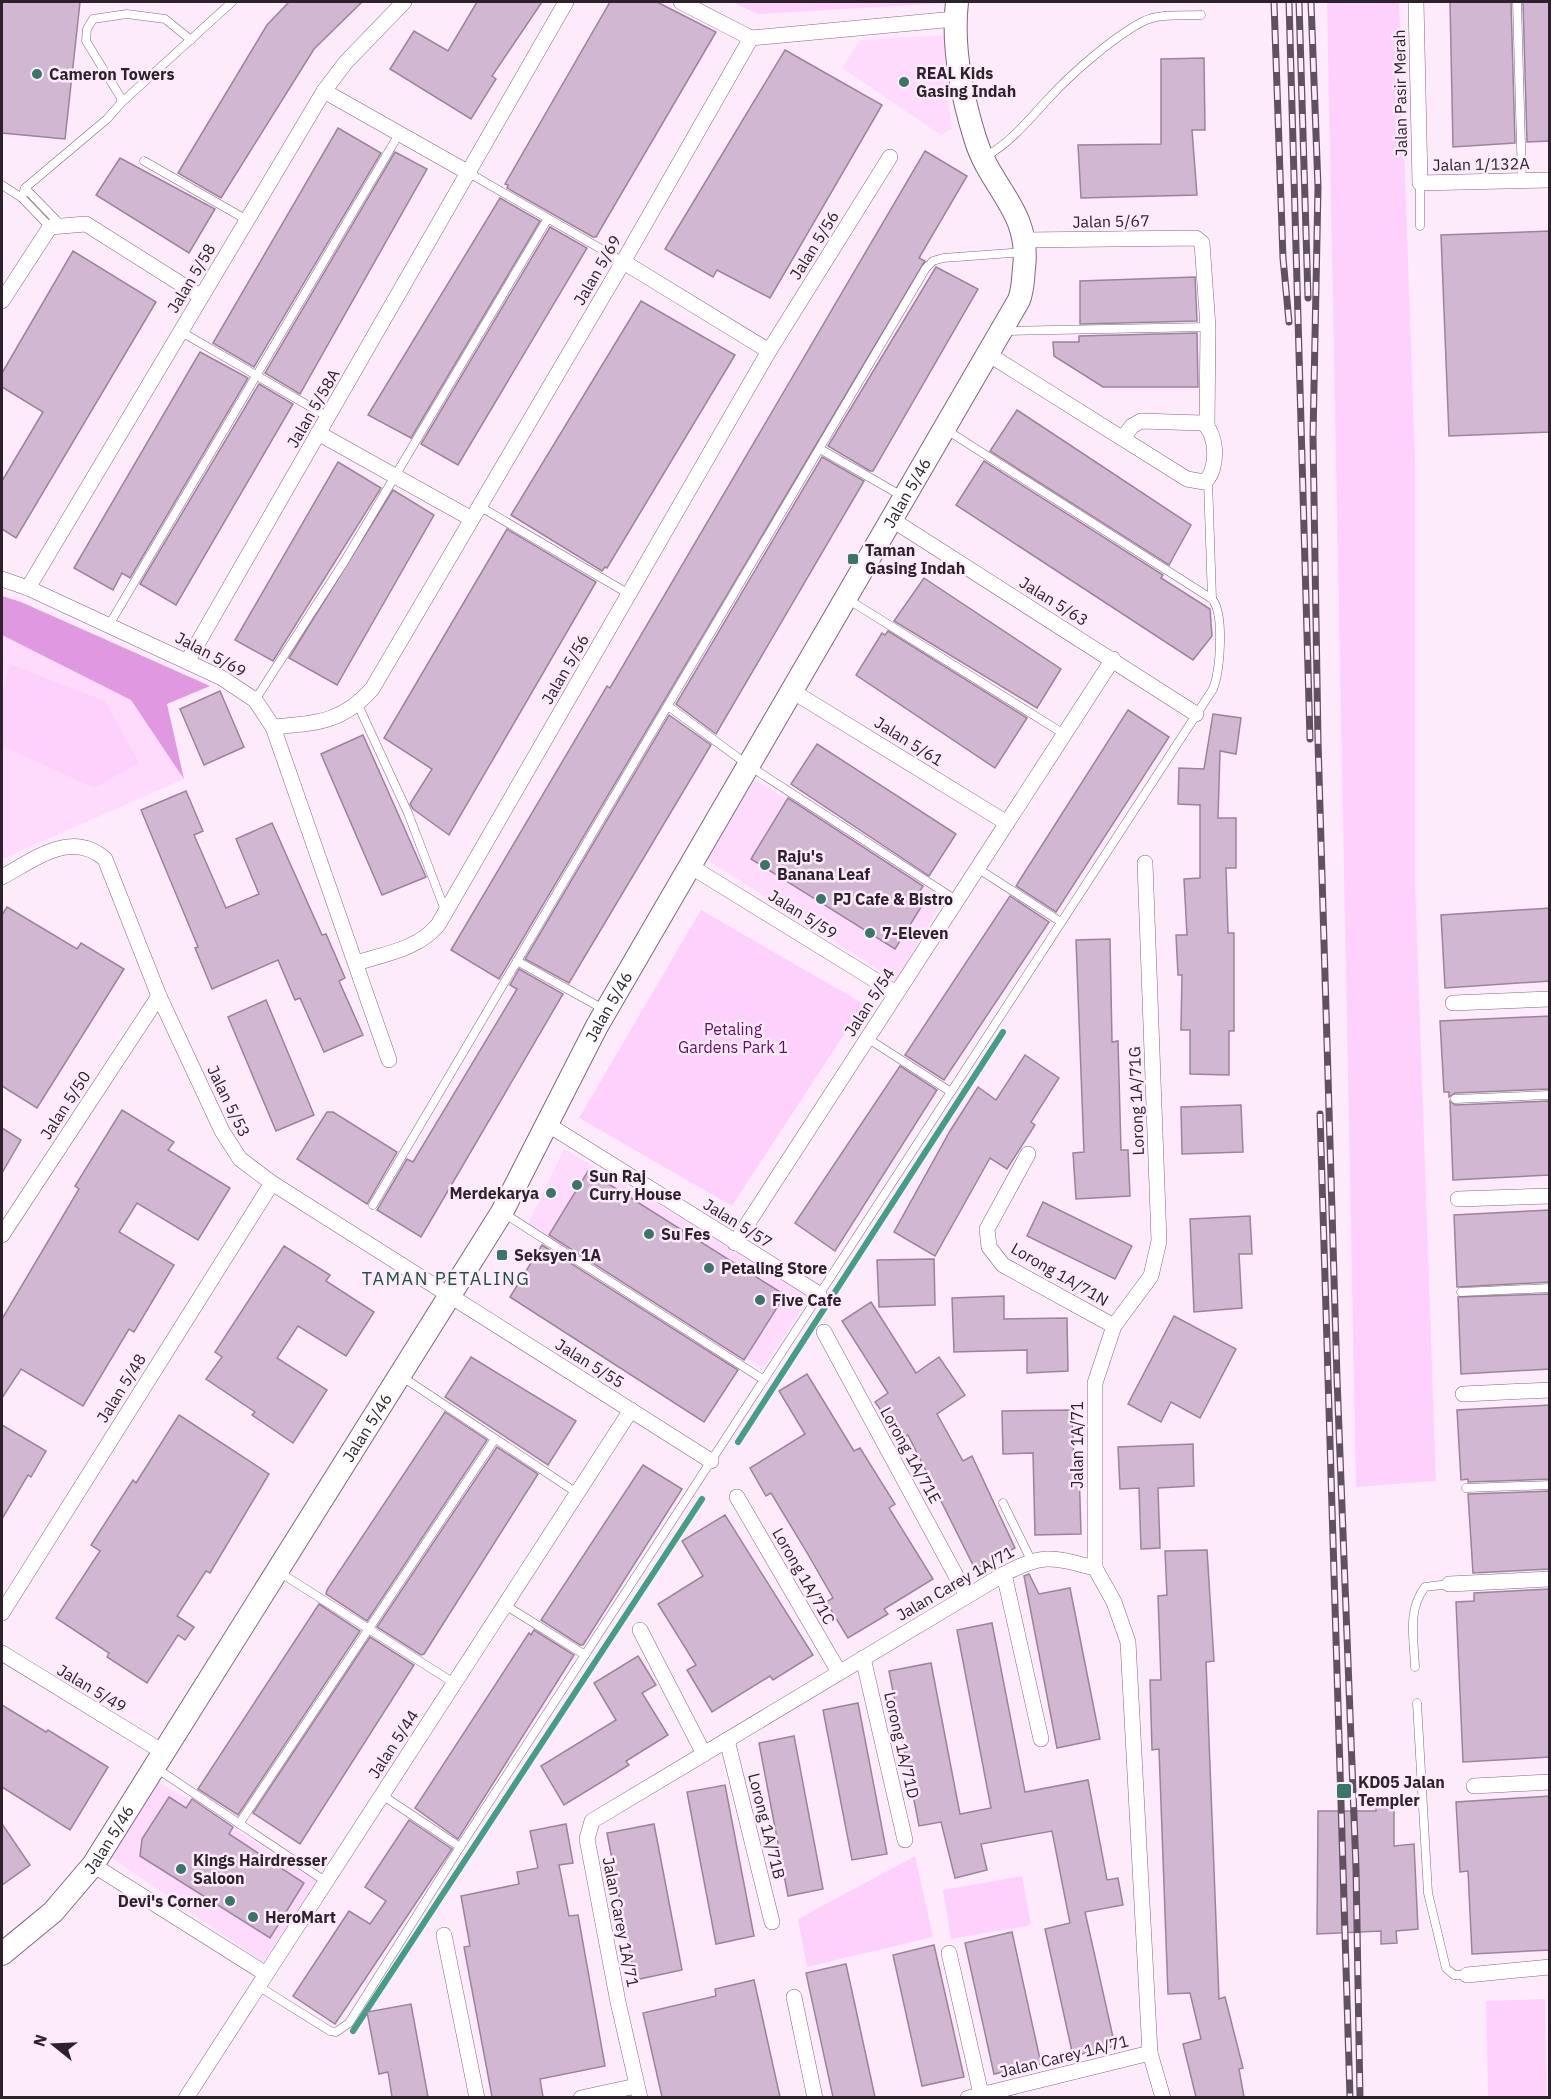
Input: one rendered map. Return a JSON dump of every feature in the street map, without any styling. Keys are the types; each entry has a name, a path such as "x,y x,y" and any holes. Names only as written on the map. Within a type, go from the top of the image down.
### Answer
{"street":[{"name":"Jalan 5/58","path":"28,588 324,91 346,63 404,2"},
{"name":"Jalan 5/58A","path":"188,660 566,2"},
{"path":"681,2 751,38 956,10"},
{"name":"Jalan Pasir Merah","path":"1416,2 1420,183"},
{"name":"Jalan 5/46","path":"2,1954 53,1912 93,1866 502,1212 606,1011 1020,297 1026,246 1020,221 983,158 975,138 961,78 956,10"},
{"name":"Jalan 5/69","path":"2,579 28,588 188,660 222,678 255,700 273,727 320,723 344,714 358,705 372,689 751,38"},
{"path":"324,91 469,173"},
{"name":"Jalan 5/56","path":"356,963 415,944 428,937 446,911 769,351 890,157"},
{"name":"Jalan 1/132A","path":"1420,183 1550,180"},
{"path":"2,301 56,227 86,224 200,296"},
{"name":"Jalan 5/67","path":"1026,246 1196,238 1202,243 1208,327"},
{"path":"622,261 769,351"},
{"path":"988,354 1187,479 1198,483 1208,480 1213,465 1212,435 1207,425 1208,327"},
{"path":"1123,438 1132,426 1141,421 1193,420 1207,425"},
{"path":"318,434 394,476 474,512"},
{"name":"Jalan 5/63","path":"891,519 1196,714"},
{"name":"Jalan 5/54","path":"735,1243 1113,659"},
{"name":"Jalan 5/61","path":"792,691 1006,823"},
{"path":"273,727 389,1060"},
{"name":"Jalan 5/53","path":"2,877 64,845 87,848 105,859 159,996 231,1148 272,1183 450,1296"},
{"name":"Lorong 1A/71G","path":"1114,1326 1151,1276 1159,1241 1145,863"},
{"name":"Jalan 5/59","path":"690,866 896,993"},
{"name":"Jalan 5/50","path":"2,1235 159,996"},
{"path":"1453,1003 1550,999"},
{"name":"Jalan 5/57","path":"547,1124 819,1294"},
{"name":"Lorong 1A/71N","path":"1028,1154 987,1229 989,1247 1003,1265 1114,1326"},
{"name":"Jalan 5/48","path":"2,1613 272,1183"},
{"path":"1458,1199 1550,1196"},
{"name":"Jalan 5/55","path":"450,1296 711,1461"},
{"name":"Jalan 1A/71","path":"1095,1568 1095,1383 1114,1326"},
{"name":"Lorong 1A/71E","path":"824,1332 967,1596"},
{"path":"1463,1394 1550,1390"},
{"name":"Jalan 5/44","path":"186,2097 631,1410"},
{"name":"Lorong 1A/71C","path":"737,1497 839,1672"},
{"name":"Jalan Carey 1A/71","path":"638,2092 618,2002 587,1833 592,1821 1004,1574 1032,1560 1056,1558 1095,1568 1114,1602 1128,1641 1150,2053 1007,2093 974,2096"},
{"path":"1004,1574 1041,1739"},
{"path":"1449,1584 1550,1579"},
{"path":"640,1630 704,1754"},
{"name":"Jalan 5/49","path":"2,1653 159,1760"},
{"name":"Lorong 1A/71D","path":"863,1658 905,1840"},
{"name":"Lorong 1A/71B","path":"727,1740 772,1922"},
{"path":"1474,1786 1550,1782"},
{"path":"93,1866 262,1980"},
{"path":"444,1935 477,2097"},
{"path":"949,1953 974,2096"},
{"path":"1467,1975 1550,1967"},
{"path":"794,1997 815,2097"},
{"path":"1150,2053 1162,2097"},
{"path":"581,2097 638,2092"}],"lane":[{"path":"22,198 25,188 107,119 121,103 232,2"},
{"path":"1517,2 1522,181"},
{"path":"121,103 121,98 86,41 87,29 93,19 127,14 165,20 191,40"},
{"path":"983,158 1014,137 1050,96 1087,62 1143,22 1165,16 1201,15"},
{"path":"109,625 399,134"},
{"path":"144,161 247,220"},
{"path":"469,173 547,220 622,261"},
{"name":"Jalan 1/132A","path":"1420,183 1420,226"},
{"path":"2,185 22,198 56,227"},
{"path":"25,188 56,227"},
{"path":"255,700 344,562 547,220"},
{"path":"373,1205 929,264 943,258 1026,246"},
{"path":"1001,331 1208,327"},
{"path":"180,331 328,417"},
{"path":"944,429 1212,599"},
{"path":"820,449 905,497"},
{"path":"262,1980 324,2028 336,2032 349,2023 460,1847 1215,685 1220,614 1212,599 1208,480"},
{"path":"474,512 629,594"},
{"path":"846,598 1064,734"},
{"path":"358,705 408,813 446,911"},
{"path":"668,706 748,765 956,900"},
{"path":"977,868 1061,922"},
{"path":"517,961 606,1011"},
{"path":"867,1038 951,1092"},
{"path":"1455,1100 1550,1095"},
{"path":"502,1212 764,1380"},
{"path":"1461,1292 1550,1288"},
{"path":"400,1376 577,1493"},
{"path":"239,1824 495,1439"},
{"path":"1466,1488 1550,1485"},
{"path":"1003,1503 1032,1560"},
{"path":"277,1571 454,1683"},
{"path":"1415,1667 1413,1610 1417,1598 1425,1587 1449,1584"},
{"path":"505,1605 585,1655"},
{"path":"1417,1703 1428,1893 1446,1968 1454,1975 1467,1975"},
{"path":"159,1760 239,1824 325,1881"},
{"path":"382,1795 460,1847"}],"shaded area":[{"name":"REAL Kids Gasing Indah","path":"948,35 947,95 952,128 941,135 842,68 860,40"},
{"path":"2,596 21,602 210,686 167,704 184,779 131,700 2,635"},
{"path":"2,635 131,700 184,779 2,859"},
{"path":"755,780 945,897 896,981 706,859"},
{"path":"564,1149 811,1295 763,1368 527,1226"},
{"path":"159,1782 319,1882 263,1962 109,1856"}],"green space":[{"path":"732,2 965,2 758,14"},
{"path":"1327,2 1399,2 1415,461 1415,879 1436,1481 1356,1487"},
{"path":"10,664 105,701 139,763 94,788 2,746 2,695"},
{"name":"Petaling Gardens Park 1","path":"701,910 864,1004 732,1206 579,1118"},
{"path":"915,1856 933,1937 807,1967 798,1919"},
{"path":"1022,1876 1031,1925 951,1939 943,1890"},
{"path":"1545,1999 1547,2097 1488,2097 1486,2001"}],"building":[{"name":"Cameron Towers","path":"2,2 80,2 65,139 2,133"},
{"path":"289,2 362,2 314,49 221,198 178,173 267,25"},
{"path":"477,2 542,2 492,76 496,79 471,119 390,69 414,31 448,51"},
{"path":"610,2 657,2 716,32 596,237 593,237 507,188 508,185 505,184"},
{"path":"1450,2 1511,2 1515,143 1453,147"},
{"path":"1523,2 1550,2 1550,141 1527,142"},
{"path":"785,50 882,105 770,298 717,270 713,277 665,249"},
{"path":"1204,58 1205,130 1192,130 1197,195 1081,198 1078,145 1161,144 1161,59"},
{"path":"338,128 381,153 254,367 213,343"},
{"path":"925,151 967,176 919,258 925,261 499,979 451,950 607,686 610,688"},
{"path":"395,152 427,169 300,394 265,373"},
{"path":"120,158 215,209 189,253 96,195"},
{"path":"500,198 540,221 411,438 368,415"},
{"path":"550,227 587,248 458,465 421,444"},
{"path":"1550,231 1550,432 1449,436 1441,235"},
{"path":"73,251 156,302 16,538 2,529 2,481 43,412 2,387 2,373"},
{"path":"936,267 978,289 873,471 870,471 828,446"},
{"path":"1195,277 1197,321 1080,324 1080,281"},
{"path":"641,301 735,355 607,568 605,567 602,571 511,515"},
{"path":"1197,333 1198,387 1103,387 1054,356 1053,342 1079,342 1079,336"},
{"path":"200,352 248,378 130,578 122,573 113,590 74,568"},
{"path":"259,384 293,404 176,605 140,584"},
{"path":"1017,410 1191,525 1169,565 990,451"},
{"path":"822,457 864,481 716,734 676,704"},
{"path":"984,461 1163,575 1161,578 1210,609 1212,636 1193,660 956,505"},
{"path":"338,462 381,488 273,661 235,640"},
{"path":"393,490 434,515 337,685 289,658"},
{"path":"507,529 596,582 449,835 413,809 410,804 432,769 384,738"},
{"path":"924,578 1061,669 1037,708 894,621"},
{"path":"888,631 1027,718 995,768 856,675 882,633 885,635"},
{"path":"220,691 244,747 204,765 180,709"},
{"path":"1128,710 1169,737 1056,912 1016,886"},
{"path":"1213,714 1241,718 1236,754 1220,751 1218,818 1236,818 1236,868 1226,868 1228,933 1234,933 1234,1031 1229,1031 1229,1075 1190,1074 1190,1030 1181,1030 1182,975 1178,975 1176,935 1187,935 1184,879 1200,878 1200,805 1178,804 1179,768 1204,769"},
{"path":"669,715 711,745 569,983 525,959"},
{"path":"363,735 426,877 382,895 321,754"},
{"path":"817,744 956,834 929,876 791,784"},
{"path":"186,791 203,831 194,835 226,908 259,894 236,839 272,823 322,935 326,934 345,978 339,981 363,1035 324,1052 300,998 295,1000 278,960 212,989 195,948 198,947 141,810"},
{"path":"788,798 923,886 920,891 928,896 895,949 751,859"},
{"path":"1010,896 1049,922 944,1080 905,1055"},
{"path":"7,907 77,949 81,943 124,969 37,1108 2,1086 2,915"},
{"path":"1550,908 1550,981 1445,988 1441,915"},
{"path":"1110,939 1112,1042 1118,1041 1121,1150 1128,1150 1130,1196 1076,1199 1073,1153 1084,1152 1076,940"},
{"path":"519,969 563,994 421,1237 377,1210 407,1159 413,1162 517,989 510,985"},
{"path":"266,1000 314,1115 276,1131 228,1017"},
{"path":"1550,1016 1550,1089 1455,1093 1449,1097 1449,1092 1444,1092 1440,1021"},
{"path":"1025,1055 1059,1078 1031,1122 1035,1125 1007,1169 990,1158 935,1256 894,1232 950,1131 978,1087 996,1100"},
{"path":"900,1066 937,1090 835,1251 795,1223"},
{"path":"1450,1101 1455,1105 1550,1101 1550,1175 1453,1180"},
{"path":"1241,1105 1243,1152 1182,1154 1181,1107"},
{"path":"122,1110 174,1142 168,1150 230,1188 198,1240 137,1203 119,1232 174,1265 134,1332 129,1329 83,1406 21,1369 2,1398 2,1319 79,1189 75,1186"},
{"path":"327,1112 333,1112 397,1152 367,1204 297,1159"},
{"path":"2,1128 21,1140 2,1173"},
{"path":"588,1171 785,1295 744,1360 549,1235"},
{"path":"1043,1202 1132,1246 1115,1279 1027,1236"},
{"path":"1550,1210 1550,1282 1457,1287 1454,1215"},
{"path":"1250,1216 1252,1254 1239,1254 1242,1308 1194,1312 1190,1219"},
{"path":"542,1245 738,1370 704,1422 510,1297"},
{"path":"284,1246 330,1275 326,1281 374,1312 346,1356 298,1326 277,1358 327,1390 293,1443 252,1415 255,1412 206,1379 222,1357 215,1352"},
{"path":"934,1259 935,1305 879,1307 877,1260"},
{"path":"1550,1294 1550,1369 1461,1374 1458,1297"},
{"path":"1004,1296 1004,1319 1067,1318 1068,1371 1027,1373 1027,1350 954,1352 952,1298"},
{"path":"871,1302 916,1373 939,1357 965,1395 937,1414 963,1461 972,1456 1015,1548 975,1569 908,1435 901,1439 875,1402 888,1393 842,1321"},
{"path":"1174,1316 1236,1349 1200,1418 1171,1402 1161,1422 1128,1404"},
{"path":"471,1357 576,1421 548,1465 445,1397"},
{"path":"807,1374 854,1451 860,1448 895,1504 889,1508 933,1579 884,1609 888,1614 848,1638 826,1602 833,1598 806,1551 771,1493 766,1496 750,1468 805,1434 779,1391"},
{"path":"1550,1405 1550,1479 1468,1482 1468,1479 1461,1480 1457,1410"},
{"path":"1072,1410 1074,1468 1079,1468 1081,1534 1035,1535 1033,1453 1003,1454 1002,1411"},
{"path":"445,1412 487,1440 367,1621 326,1594 327,1590"},
{"path":"179,1415 269,1474 210,1573 206,1571 177,1616 194,1627 185,1640 178,1635 147,1683 107,1657 109,1653 56,1618 100,1551 91,1545 133,1480 136,1483"},
{"path":"2,1425 46,1451 31,1477 28,1475 2,1519"},
{"path":"1193,1444 1194,1486 1158,1488 1160,1548 1141,1549 1139,1488 1120,1489 1118,1447"},
{"path":"497,1447 538,1474 424,1654 421,1655 377,1627"},
{"path":"643,1465 682,1489 583,1645 580,1645 541,1620"},
{"path":"1550,1491 1550,1569 1473,1573 1468,1494"},
{"path":"725,1515 813,1655 773,1680 770,1676 712,1712 687,1670 696,1665 658,1604 703,1576 682,1541"},
{"path":"1207,1550 1214,1661 1206,1662 1219,1999 1225,1997 1243,2068 1239,2069 1244,2097 1196,2097 1183,2044 1201,2039 1190,1993 1168,1994 1159,1749 1152,1750 1150,1680 1161,1680 1158,1596 1167,1595 1165,1551"},
{"path":"1029,1574 1039,1594 1070,1588 1100,1739 1057,1748 1024,1576"},
{"path":"1550,1589 1550,1757 1463,1762 1456,1602 1474,1601 1474,1593"},
{"path":"319,1604 360,1631 238,1815 198,1789"},
{"path":"992,1623 1025,1792 1088,1780 1107,1880 1118,1878 1123,1905 1085,1912 1115,2046 1073,2056 1045,1929 1070,1923 1052,1831 981,1844 987,1870 955,1878 941,1822 919,1826 889,1671 931,1663 960,1814 991,1808 957,1630"},
{"path":"534,1630 574,1655 458,1839 415,1808 529,1633 531,1635"},
{"path":"370,1637 414,1665 300,1844 253,1813"},
{"path":"638,1656 656,1685 642,1693 668,1735 626,1761 629,1765 564,1805 541,1766 616,1720 594,1683"},
{"path":"858,1703 887,1854 852,1860 823,1710"},
{"path":"2,1705 108,1767 70,1830 2,1787"},
{"path":"794,1736 823,1889 788,1896 759,1743"},
{"path":"725,1785 754,1936 716,1944 687,1792"},
{"path":"1550,1796 1550,1950 1472,1954 1468,1871 1460,1872 1456,1802"},
{"path":"169,1797 186,1808 192,1799 233,1827 229,1834 304,1883 270,1938 140,1856 142,1839"},
{"path":"1376,1798 1394,1798 1394,1846 1414,1844 1418,1929 1396,1931 1397,1943 1381,1944 1381,1931 1317,1934 1318,1811 1376,1811"},
{"path":"409,1820 452,1849 335,2024 293,1996 349,1911 370,1924 386,1901 365,1887"},
{"path":"2,1824 30,1865 2,1885"},
{"path":"566,1824 573,1863 559,1865 569,1916 578,1915 605,2066 540,2079 543,2097 492,2097 464,1947 470,1946 461,1896 519,1884 517,1872 538,1868 530,1831"},
{"path":"654,1824 682,1970 635,1980 607,1833"},
{"path":"1012,1932 1041,2064 994,2074 965,1943"},
{"path":"934,1945 964,2077 922,2086 893,1955"},
{"path":"846,1964 875,2097 833,2097 806,1973"},
{"path":"754,1980 780,2097 662,2097 643,2013 716,1996 715,1989"},
{"path":"411,2004 428,2097 392,2097 388,2072 379,2074 367,2012"}],"waterway":[{"path":"738,1442 1003,1032"},
{"path":"353,2031 702,1499"}],"railway":[{"path":"1274,2 1283,258 1289,322"},
{"path":"1289,2 1310,739"},
{"path":"1299,2 1308,298"},
{"path":"1311,2 1318,187 1313,437 1318,741 1337,1378 1356,1868 1360,2098"},
{"path":"1320,1114 1350,2098"}],"place":[{"name":"Cameron Towers","path":"37,74"},
{"name":"REAL Kids Gasing Indah","path":"904,82"},
{"name":"Taman Gasing Indah","path":"853,559"},
{"name":"Raju's Banana Leaf","path":"765,865"},
{"name":"PJ Cafe & Bistro","path":"821,899"},
{"name":"7-Eleven","path":"870,933"},
{"name":"Sun Raj Curry House","path":"577,1185"},
{"name":"Merdekarya","path":"551,1193"},
{"name":"Su Fes","path":"649,1234"},
{"name":"Seksyen 1A","path":"502,1255"},
{"name":"Petaling Store","path":"709,1268"},
{"name":"Five Cafe","path":"760,1300"},
{"name":"KD05 Jalan Templer","path":"1344,1791"},
{"name":"Kings Hairdresser Saloon","path":"181,1869"},
{"name":"Devi's Corner","path":"230,1901"},
{"name":"HeroMart","path":"253,1917"}],"district":[{"name":"TAMAN PETALING","path":"446,1278"}]}
